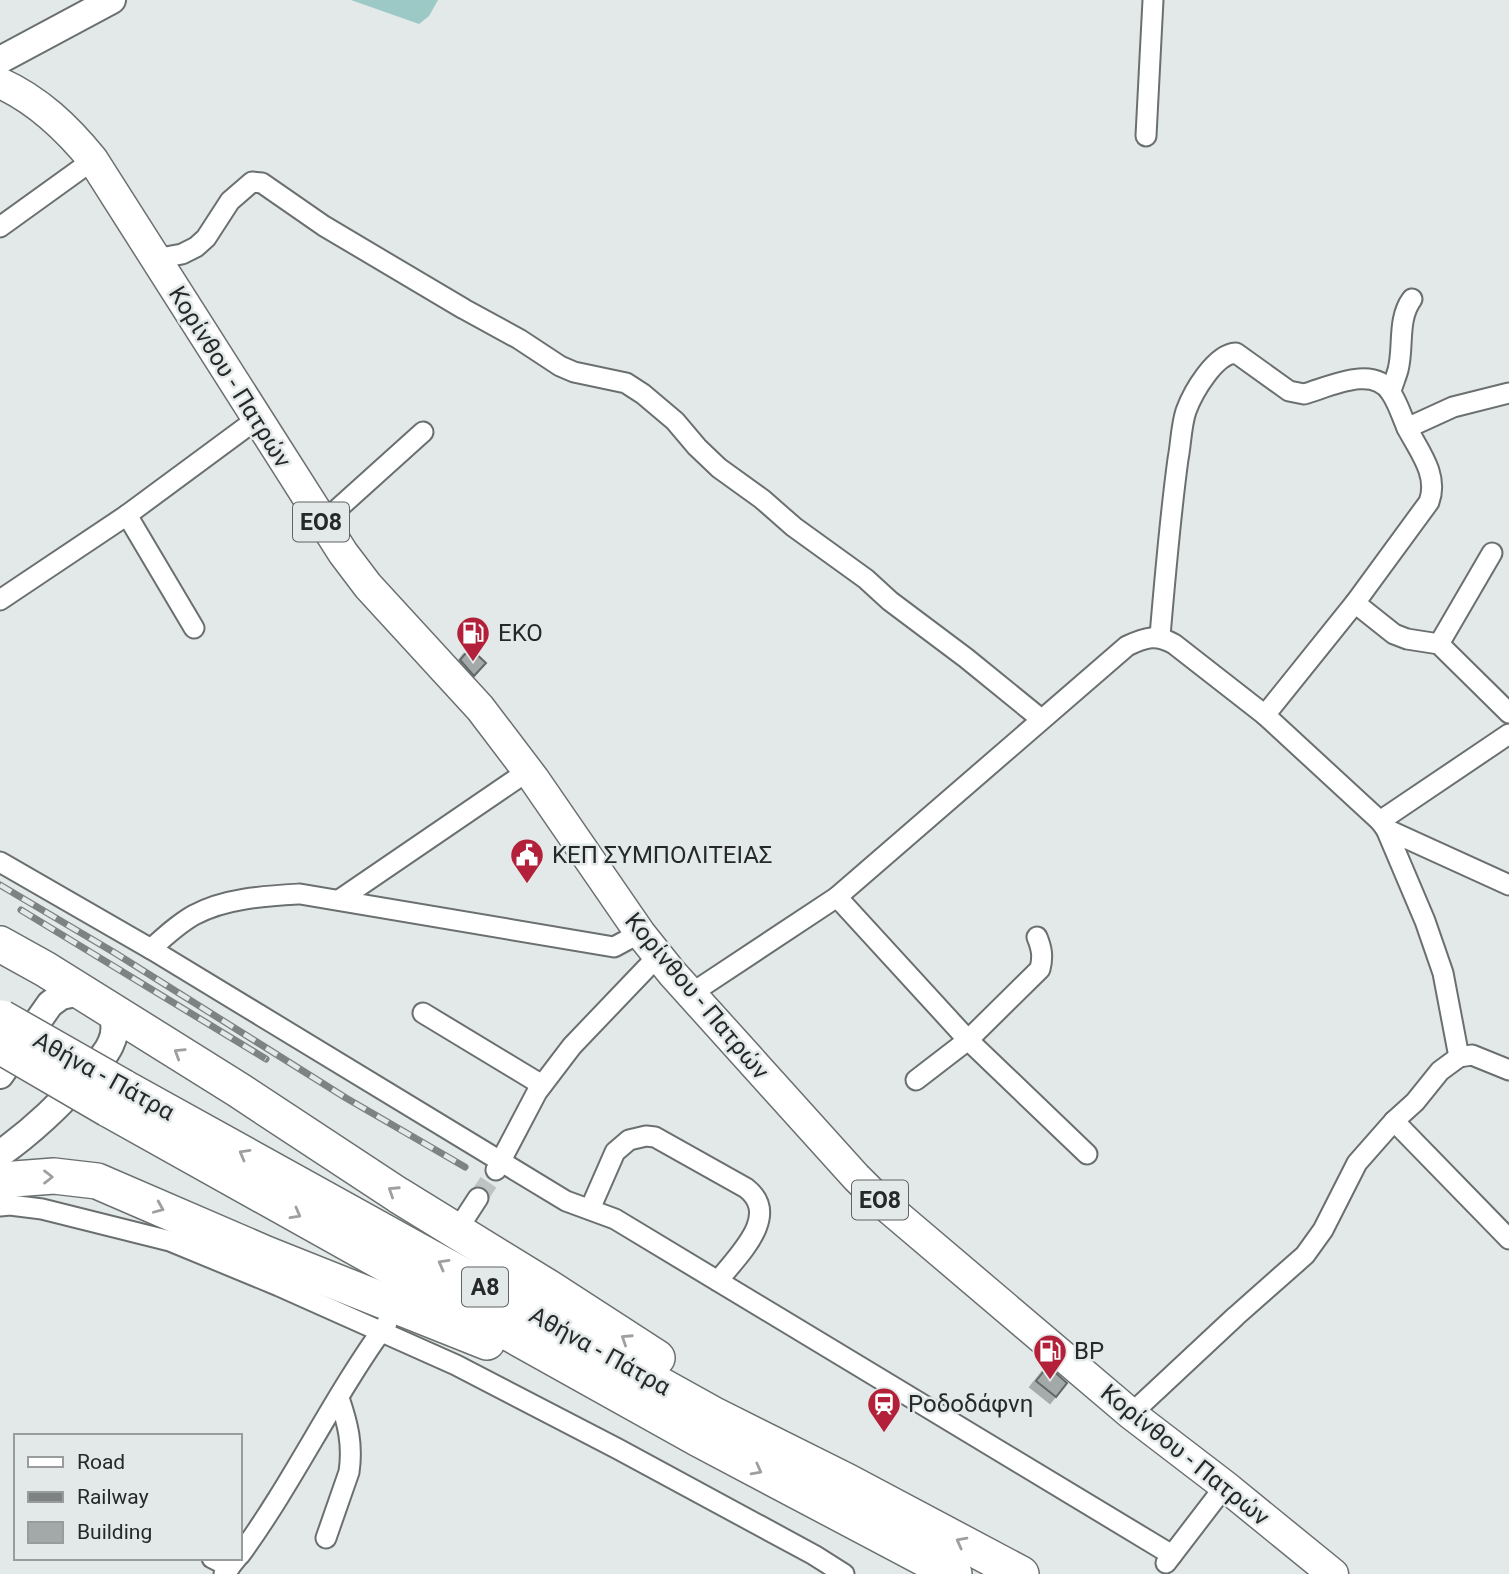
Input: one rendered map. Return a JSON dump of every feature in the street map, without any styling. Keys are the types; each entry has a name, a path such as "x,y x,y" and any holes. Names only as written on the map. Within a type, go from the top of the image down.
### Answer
{"highway":[{"path":"0,944 747,1413 848,1482"},
{"name":"Αθήνα - Πάτρα","path":"1,1027 116,1098 697,1438 954,1574"},
{"name":"Αθήνα - Πάτρα","path":"116,1098 716,1416 848,1482 1021,1574"},
{"path":"0,1180 54,1176 97,1181 266,1254 496,1345 697,1438"}],"main road":[{"path":"0,60 112,0"},
{"name":"Κορίνθου - Πατρών","path":"0,83 47,112 93,160 322,523 368,586 472,700 528,771 640,933 689,995 856,1177 1131,1414 1333,1574"},
{"path":"0,1075 50,1004 61,996 80,992"},
{"path":"0,1154 58,1107 111,1045 115,1024 112,1012"}],"street":[{"path":"1146,136 1153,0"},
{"path":"0,227 93,160"},
{"path":"155,259 183,254 196,247 206,238 230,201 252,182 262,183 324,226 519,339 560,366 626,383 643,394 675,421 719,468 866,579 890,601 1041,719"},
{"path":"1391,391 1399,369 1403,321 1412,299"},
{"path":"1160,636 1175,480 1185,412 1220,358 1228,353 1236,353 1289,391 1297,393 1366,378 1376,379 1391,391 1427,465 1433,481 1432,494 1429,502 1355,603 1265,715"},
{"path":"1407,428 1453,407 1509,393"},
{"path":"0,600 127,515 257,419"},
{"path":"322,523 422,432"},
{"path":"127,515 194,628"},
{"path":"1439,645 1492,553"},
{"path":"1355,603 1394,634 1439,645 1509,713"},
{"path":"689,995 837,897 1127,646 1145,637 1160,636 1174,644 1265,715 1383,825 1509,885"},
{"path":"1383,825 1509,734"},
{"path":"339,900 528,771"},
{"path":"1383,825 1425,921 1443,973 1460,1057"},
{"path":"0,862 151,948 498,1166 566,1201 615,1219 1169,1559 1225,1486"},
{"path":"151,948 194,915 216,905 249,898 300,894 614,947 640,933"},
{"path":"837,897 968,1040 1087,1154"},
{"path":"916,1080 968,1040 1040,969 1043,958 1037,937"},
{"path":"498,1166 542,1085 572,1046 658,956"},
{"path":"422,1013 542,1085"},
{"path":"1131,1414 1305,1255 1323,1230 1357,1163 1394,1121 1415,1102 1440,1071 1460,1057 1472,1055 1509,1070"},
{"path":"1394,1121 1509,1239"},
{"path":"590,1209 615,1152 621,1145 636,1137 655,1136 676,1147 746,1188 753,1193 760,1206 761,1216 755,1232 718,1281"},
{"path":"465,1218 478,1198"},
{"path":"0,1206 42,1209 170,1241 381,1331 456,1365 618,1448 844,1574"},
{"path":"242,1546 279,1499 369,1347 396,1311"},
{"path":"326,1538 351,1460 348,1424 339,1398"}],"shaded area":[{"path":"351,0 438,0 429,16 419,24"}],"building":[{"path":"470,648 486,663 474,676 460,660"},
{"path":"1048,1366 1067,1383 1056,1397 1036,1381"}],"tunnel":[{"path":"478,1198 496,1171"}],"railway":[{"path":"0,885 115,953 346,1098 465,1167"},
{"path":"21,910 266,1059"}],"place":[{"name":"EKO","path":"473,663"},
{"name":"ΚΕΠ ΣΥΜΠΟΛΙΤΕΙΑΣ","path":"527,885"},
{"name":"BP","path":"1050,1381"},
{"name":"Ροδοδάφνη","path":"884,1434"}]}
